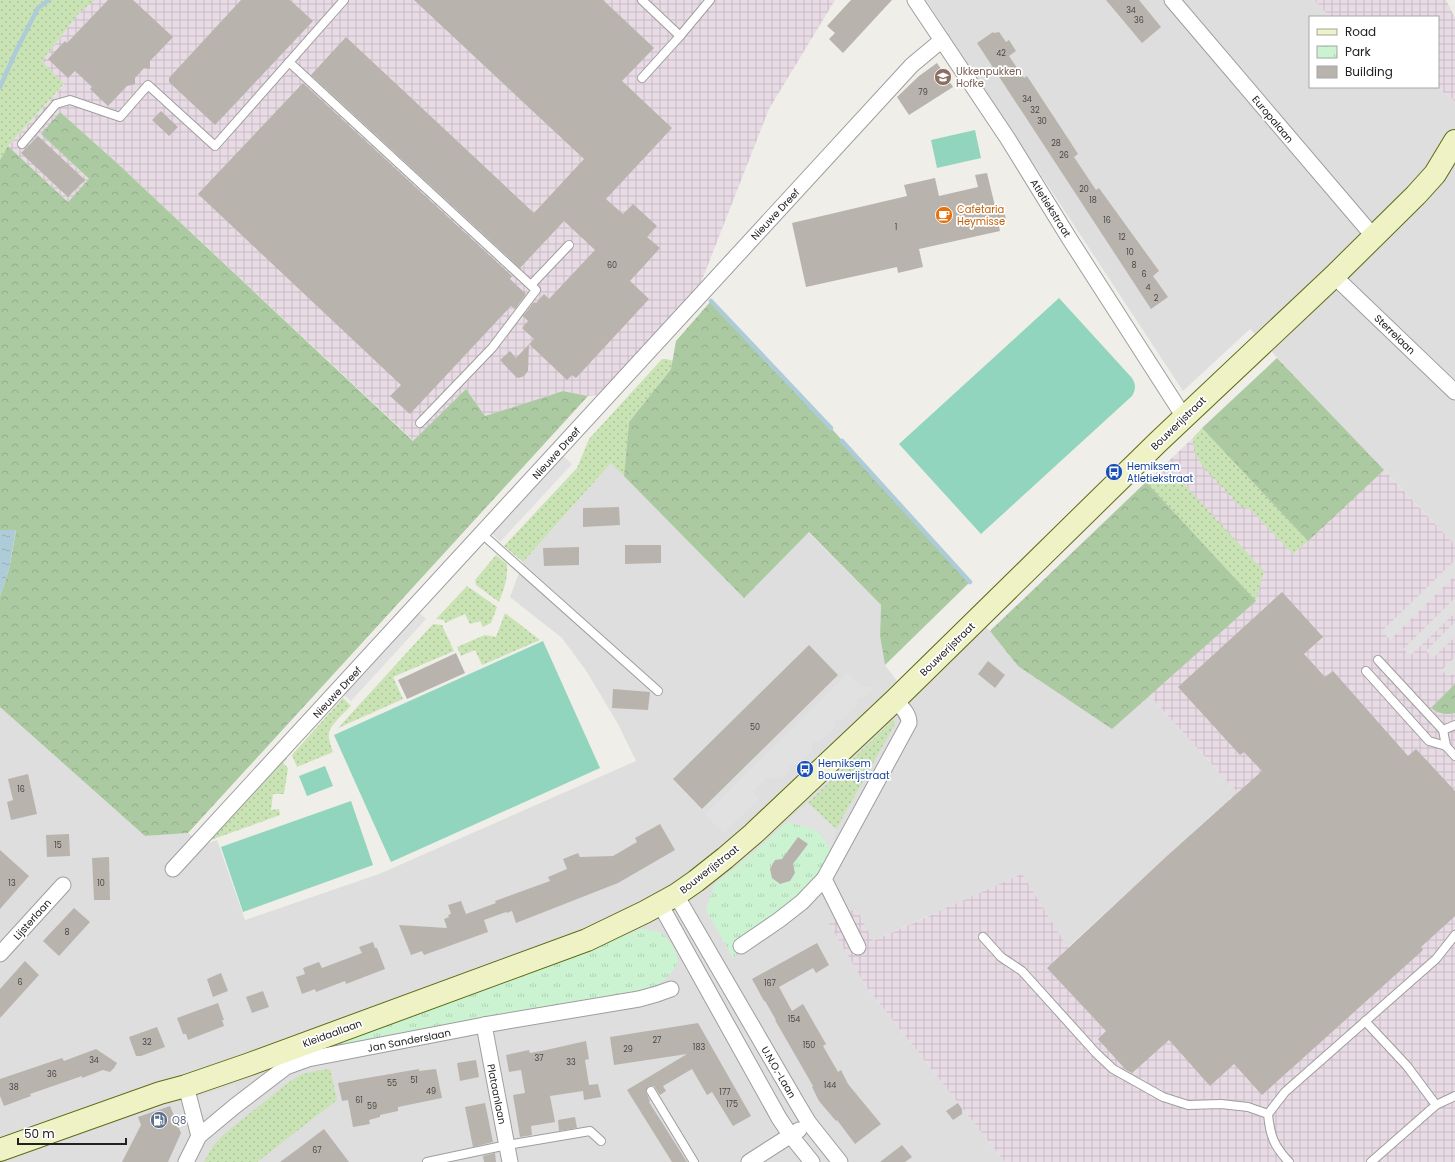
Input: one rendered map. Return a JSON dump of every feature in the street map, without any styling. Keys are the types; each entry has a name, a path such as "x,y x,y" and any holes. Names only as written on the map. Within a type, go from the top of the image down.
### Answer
{"street":[{"name":"Atletiekstraat","path":"915,0 1008,139 1069,238 1184,417"},
{"name":"Europalaan","path":"1172,0 1374,237"},
{"name":"Nieuwe Dreef","path":"173,869 912,65 942,40"},
{"name":"Bouwerijstraat","path":"668,899 708,873 753,834 895,700 1184,417 1374,237 1435,174 1455,141"},
{"name":"Sterrelaan","path":"1334,276 1455,392"},
{"path":"741,946 802,902 824,879 909,723 909,718 895,700"},
{"path":"824,879 858,947"},
{"name":"Lijsterlaan","path":"0,954 63,885"},
{"path":"668,899 706,988 779,1118 791,1136 812,1162"},
{"name":"U.N.O.-Laan","path":"668,899 725,978 782,1080 809,1123 840,1162"},
{"name":"Kleidaallaan","path":"0,1150 160,1093 186,1086 247,1065 587,940 620,925 668,899"},
{"path":"706,988 725,978"},
{"name":"Jan Sanderslaan","path":"186,1162 199,1136 286,1067 298,1062 484,1025 639,999 671,989"},
{"name":"Plataanlaan","path":"484,1025 510,1162"},
{"path":"186,1086 199,1136"},
{"path":"749,1162 809,1123"}],"lane":[{"path":"22,144 56,104 70,100 120,117 148,84 215,146 344,0"},
{"path":"642,0 680,36"},
{"path":"642,78 710,0"},
{"path":"289,62 536,290 492,348 420,423"},
{"path":"531,285 569,246"},
{"path":"482,534 658,691"},
{"path":"1378,660 1443,730 1446,746 1455,756"},
{"path":"1366,671 1429,741 1446,746"},
{"path":"1443,730 1455,725"},
{"path":"983,937 1001,957 1022,971 1096,1053 1113,1068 1163,1097 1188,1105 1221,1104 1248,1107 1268,1114"},
{"path":"1289,1162 1278,1150 1269,1129 1268,1114 1285,1092 1436,958 1454,938"},
{"path":"1365,1021 1407,1066 1436,1104"},
{"path":"651,1090 694,1162"},
{"path":"1371,1162 1436,1104 1455,1096"},
{"path":"427,1162 507,1145 590,1131 601,1141"}],"shaded area":[{"path":"95,0 835,0 769,109 693,303 608,394 588,396 563,391 485,416 466,389 414,441 117,163 60,112 42,134 89,180 68,202 8,146 64,85 42,61 79,13"},
{"path":"926,0 1314,0 1329,16 1309,16 1309,88 1438,88 1455,101 1455,545 1250,329 1183,391"},
{"path":"1314,0 1446,0 1455,18 1455,101 1438,88 1439,16 1329,16"},
{"path":"1277,358 1455,545 1455,1162 1005,1162 865,985 829,923 856,908 873,941 1022,874 1068,948 1237,792 1150,696 1112,729 1018,666 990,631"},
{"path":"562,455 572,464 500,542 491,533"},
{"path":"611,463 808,532 881,605 880,636 885,665 897,681 969,611 990,631 1018,666 1150,696 1237,792 1067,948 932,914 873,941 829,922 865,985 1005,1162 0,1162 0,707 145,836 188,833 204,845 217,840 245,920 379,874 636,761 618,724 587,672 562,638 510,597 523,562"},
{"path":"1455,560 1455,576 1390,640 1382,631"},
{"path":"1455,598 1455,613 1410,656 1403,649"},
{"path":"418,612 426,619 351,701 342,693"},
{"path":"1455,622 1455,637 1433,658 1426,651"},
{"path":"1455,657 1455,673 1447,676 1442,670"},
{"path":"848,673 862,687 876,687 865,697 857,698 857,705 842,720 835,720 835,727 820,742 812,743 812,750 797,765 789,765 789,772 782,778 766,778 753,792 760,799 723,833 705,814"},
{"path":"808,803 836,829 831,851 823,835 815,830 792,823 786,823"},
{"path":"235,1084 239,1094 216,1113 215,1110 202,1115 196,1098"}],"green space":[{"path":"0,0 95,0 79,13 42,61 64,84 8,146 0,160"},
{"path":"60,112 117,163 413,441 466,389 485,416 563,391 588,396 188,833 145,836 0,707 0,596 9,569 16,531 0,530 0,160 8,146 68,202 89,179 41,134"},
{"path":"975,130 981,158 937,168 931,140"},
{"path":"1059,298 1132,378 1135,385 1134,391 1132,396 981,534 899,444"},
{"path":"711,301 831,428 970,582 885,665 880,636 881,605 809,532 744,598 624,476 629,422 671,369 676,341"},
{"path":"1277,358 1384,470 1308,541 1202,428"},
{"path":"662,359 674,361 671,369 629,422 624,476 611,463 523,562 504,546 577,468 589,439"},
{"path":"1202,428 1308,541 1293,554 1251,510 1240,506 1203,467 1194,451 1193,438"},
{"path":"1155,474 1165,474 1182,482 1264,571 1256,601 1146,482"},
{"path":"1146,482 1256,601 1112,729 1018,666 990,631"},
{"path":"496,555 507,564 506,579 499,602 476,585 475,580"},
{"path":"467,586 497,607 491,623 483,627 480,621 470,624 465,614 445,623 444,620 436,619"},
{"path":"505,613 540,640 482,665 475,650 461,656 457,647 485,635 496,637"},
{"path":"433,624 442,625 454,651 393,677 403,699 338,728"},
{"path":"543,641 600,768 391,862 334,735"},
{"path":"1455,684 1455,713 1442,714 1431,708"},
{"path":"343,698 351,706 338,719 330,730 329,738 333,752 297,767 292,755"},
{"path":"893,720 895,721 895,724 836,829 808,803"},
{"path":"285,757 287,759 283,763 288,768 284,794 273,794 271,810 279,809 280,815 208,841"},
{"path":"325,766 333,786 307,796 299,776"},
{"path":"351,801 373,865 243,912 221,847"},
{"path":"786,823 800,824 813,829 824,838 831,851 821,870 803,892 781,912 735,947 739,954 733,958 706,910 714,885"},
{"path":"642,929 656,931 664,935 676,952 678,961 667,976 646,991 330,1046 278,1062"},
{"path":"330,1069 337,1100 257,1162 204,1162 213,1146 224,1134 288,1083 300,1075"}],"water":[{"path":"0,530 16,530 9,569 0,596"}],"building":[{"path":"108,0 133,0 173,37 150,61 150,69 144,68 135,78 135,84 127,86 108,106 90,89 92,87 75,71 68,78 48,59 65,41 67,43"},
{"path":"241,0 290,0 313,21 215,125 169,82 169,78"},
{"path":"414,0 603,0 654,48 622,81 672,128 606,199 623,214 633,204 657,226 647,237 660,248 630,281 649,299 576,378 572,375 567,380 529,344 534,339 522,328 528,321 523,316 534,302 536,303 544,294 549,299 595,250 564,221 520,268 311,75 346,37 534,213 584,159"},
{"path":"851,0 892,0 843,53 829,39 835,33 827,26"},
{"path":"1106,0 1139,0 1161,27 1142,43"},
{"path":"993,32 999,32 1006,42 1009,40 1016,51 1009,56 1024,78 1027,76 1071,143 1078,154 1074,157 1096,190 1099,188 1159,271 1153,276 1168,297 1151,309 977,43"},
{"path":"937,63 953,87 909,115 897,97 919,76"},
{"path":"303,83 512,276 510,279 526,294 515,309 511,306 410,414 390,396 401,385 198,194"},
{"path":"161,111 178,127 169,136 152,120"},
{"path":"38,136 85,180 68,197 21,153"},
{"path":"987,173 995,206 1003,205 1006,220 998,222 1000,231 919,249 923,267 898,273 897,267 806,287 792,223 907,196 904,185 935,178 939,196 978,187 975,175"},
{"path":"529,344 528,371 524,376 519,378 516,377 500,360 510,351 516,358"},
{"path":"619,507 620,525 583,527 583,508"},
{"path":"625,545 661,545 661,563 625,564"},
{"path":"579,547 579,565 544,566 543,548"},
{"path":"1282,592 1323,637 1304,654 1325,677 1333,671 1408,756 1416,749 1455,791 1455,916 1421,947 1423,950 1262,1095 1234,1064 1210,1086 1169,1040 1132,1073 1126,1070 1098,1039 1106,1031 1047,968 1168,855 1262,771 1244,752 1240,755 1178,687"},
{"path":"809,645 838,675 702,809 673,779"},
{"path":"456,653 465,673 407,699 398,680"},
{"path":"988,661 1005,675 995,688 978,674"},
{"path":"613,689 650,692 648,710 612,708"},
{"path":"28,774 37,814 11,820 7,802 13,800 8,779"},
{"path":"660,824 675,850 618,883 516,923 512,911 506,912 484,920 488,932 424,955 422,951 411,955 399,925 447,928 444,919 449,917 448,915 451,914 448,905 461,901 466,914 496,903 495,901 550,881 548,877 567,869 563,859 578,853 580,857 613,856 637,842 635,838"},
{"path":"69,834 70,856 47,857 46,835"},
{"path":"798,837 808,844 793,864 795,873 790,881 780,884 772,878 770,869 775,860 782,859"},
{"path":"0,850 29,876 0,909"},
{"path":"109,857 110,900 94,900 92,858"},
{"path":"74,908 90,922 59,956 43,941"},
{"path":"373,942 375,948 377,948 385,969 346,984 345,981 316,992 315,989 302,994 296,977 305,974 303,968 319,962 322,968 362,953 359,947"},
{"path":"817,943 829,965 816,973 813,968 779,987 792,1011 803,1004 826,1044 823,1046 838,1072 841,1070 848,1084 881,1124 855,1144 837,1120 836,1121 819,1101 812,1087 813,1086 752,979"},
{"path":"25,961 39,975 0,1018 0,989"},
{"path":"221,973 228,991 213,997 207,979"},
{"path":"263,991 269,1007 252,1013 246,997"},
{"path":"218,1003 224,1020 222,1020 224,1026 188,1040 186,1034 183,1034 177,1018"},
{"path":"698,1023 751,1116 733,1126 712,1092 707,1095 692,1069 663,1086 666,1091 660,1095 654,1086 649,1086 646,1092 650,1101 649,1102 687,1162 672,1162 627,1090 687,1054 614,1065 610,1037"},
{"path":"157,1027 165,1047 141,1056 136,1056 129,1037"},
{"path":"586,1041 589,1059 585,1060 589,1085 598,1084 601,1097 584,1100 583,1091 550,1096 555,1122 531,1126 532,1135 520,1137 513,1095 525,1093 521,1070 509,1072 506,1055 529,1050 530,1053"},
{"path":"96,1049 117,1063 110,1072 103,1070 82,1078 82,1076 30,1094 31,1096 4,1106 0,1096 0,1079 62,1058 64,1061"},
{"path":"476,1060 479,1077 460,1081 457,1063"},
{"path":"419,1069 419,1071 436,1069 442,1098 398,1107 398,1111 380,1115 380,1117 369,1120 370,1124 353,1127 348,1100 342,1101 338,1083"},
{"path":"485,1103 493,1142 473,1147 465,1107"},
{"path":"958,1103 962,1109 962,1114 953,1120 946,1111"},
{"path":"170,1106 181,1133 168,1162 122,1162 141,1125 138,1117"},
{"path":"575,1117 577,1128 559,1131 558,1120"},
{"path":"324,1129 349,1162 280,1162 295,1151"},
{"path":"902,1145 912,1157 905,1162 880,1162"},
{"path":"495,1153 496,1162 484,1162 483,1156"}],"waterway":[{"path":"0,87 38,8 49,0"},
{"path":"711,301 831,428"},
{"path":"842,441 970,582"}],"place":[{"name":"Ukkenpukken Hofke","path":"943,77"},
{"name":"Cafetaria Heymisse","path":"944,215"},
{"name":"Hemiksem Atletiekstraat","path":"1114,472"},
{"name":"Hemiksem Bouwerijstraat","path":"805,769"},
{"name":"Q8","path":"159,1120"}]}
